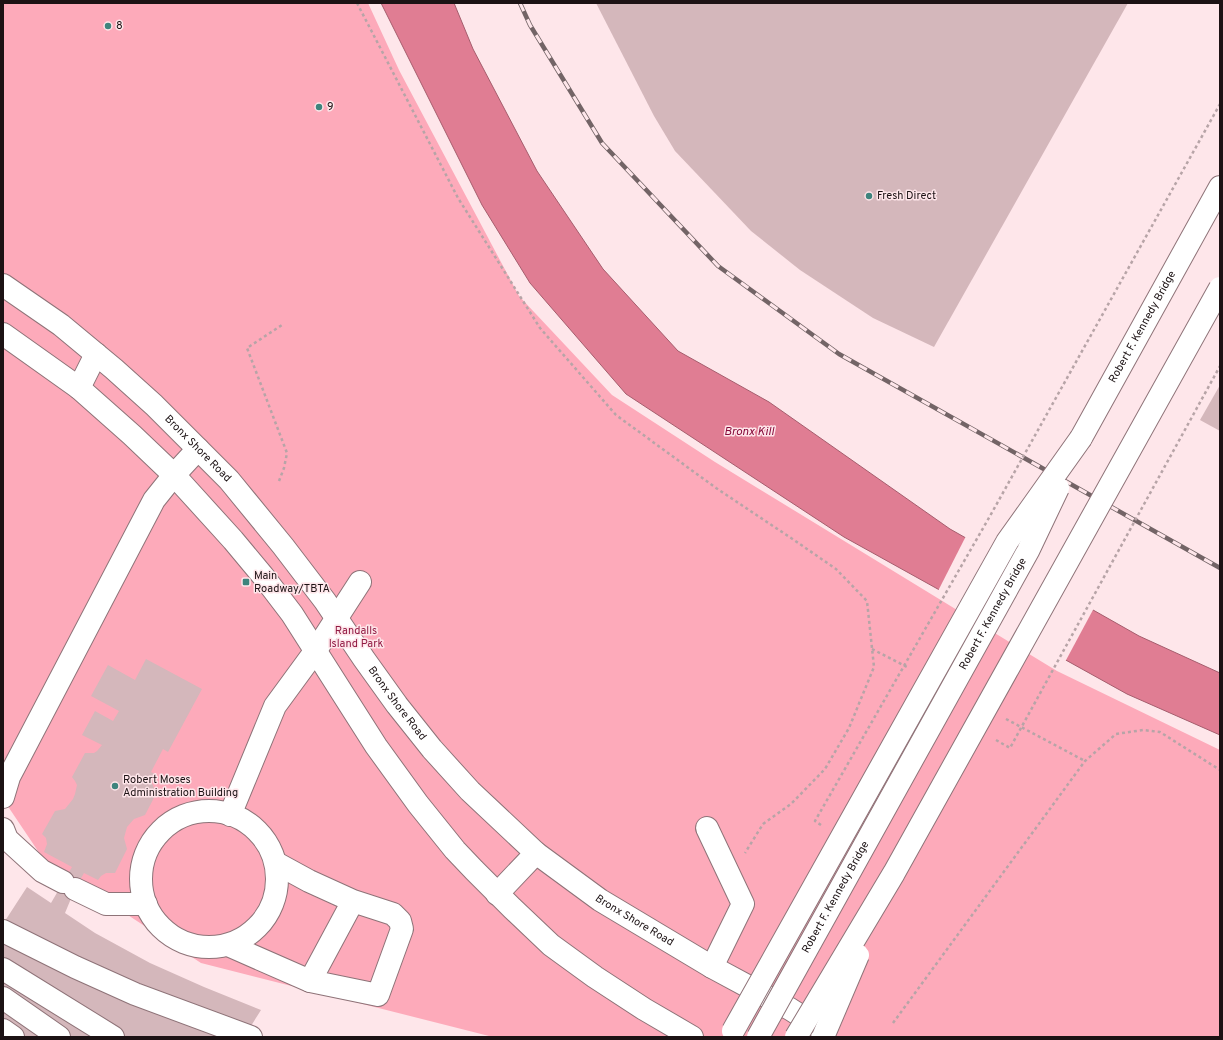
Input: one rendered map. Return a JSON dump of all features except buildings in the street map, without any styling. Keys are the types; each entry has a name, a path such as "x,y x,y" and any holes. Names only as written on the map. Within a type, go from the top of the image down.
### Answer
{"main road":[{"name":"Robert F. Kennedy Bridge","path":"758,1037 1028,551 1081,438 1220,187"},
{"name":"Bronx Shore Road","path":"3,284 61,325 96,354 154,405 229,480 283,546 337,618 397,705 432,749 470,790 536,853 600,900 712,967 790,1009 834,1037"},
{"path":"796,1037 894,873 1220,288"},
{"path":"3,334 79,388 132,435 174,475 233,540 292,614 376,746 418,804 455,850 497,894 558,949 644,1009 692,1037"},
{"path":"79,388 96,354"},
{"path":"730,1037 1007,542 1081,438"},
{"path":"3,797 9,777 154,500 198,449"},
{"path":"230,815 276,706 316,650 360,582"},
{"path":"217,811 237,816 255,828 268,844 276,863 278,884 270,910 262,922 247,936 228,945 206,948 184,943 165,932 151,915 142,895 140,874 146,852 157,834 174,820 195,812 217,811"},
{"path":"707,828 743,904 712,967"},
{"path":"3,829 7,839 42,872 106,904 146,904"},
{"path":"497,894 536,853"},
{"path":"228,945 310,981 378,995 402,929 400,920 393,914 353,901 309,881 276,863"},
{"path":"823,1037 894,873"},
{"path":"310,981 353,901"},
{"path":"3,931 75,967 135,994 251,1037"},
{"path":"3,969 113,1037"},
{"path":"3,998 59,1037"},
{"path":"3,1030 13,1037"}],"path":[{"path":"357,3 458,198 540,328 616,415 716,488 836,569 868,601 874,667 849,728 825,769 791,804 763,824 748,848 732,879"},
{"path":"990,516 1220,104"},
{"path":"279,481 284,468 287,453 247,348 282,325"},
{"path":"996,740 1010,748 1220,366"},
{"path":"893,1023 1085,761 1116,734 1143,730 1160,732 1220,770"}],"green space":[{"name":"Randalls Island Park","path":"3,3 368,3 399,70 519,296 612,395 715,462 1057,671 1220,750 1220,1037 493,1037 201,963 44,860 3,799"}],"water":[{"name":"Bronx Kill","path":"381,3 454,3 473,49 537,171 603,269 678,351 769,402 950,529 1139,636 1220,673 1220,735 1127,694 844,537 626,394 530,283 482,205"}],"pier":[{"path":"966,536 1094,608 1065,662 938,591"}],"railway":[{"path":"520,3 530,25 602,143 718,266 839,354 1220,568"}],"place":[{"name":"8","path":"108,26"},
{"name":"9","path":"319,107"},
{"name":"Fresh Direct","path":"869,196"},
{"name":"Main Roadway/TBTA","path":"246,582"},
{"name":"Robert Moses Administration Building","path":"115,786"}]}
